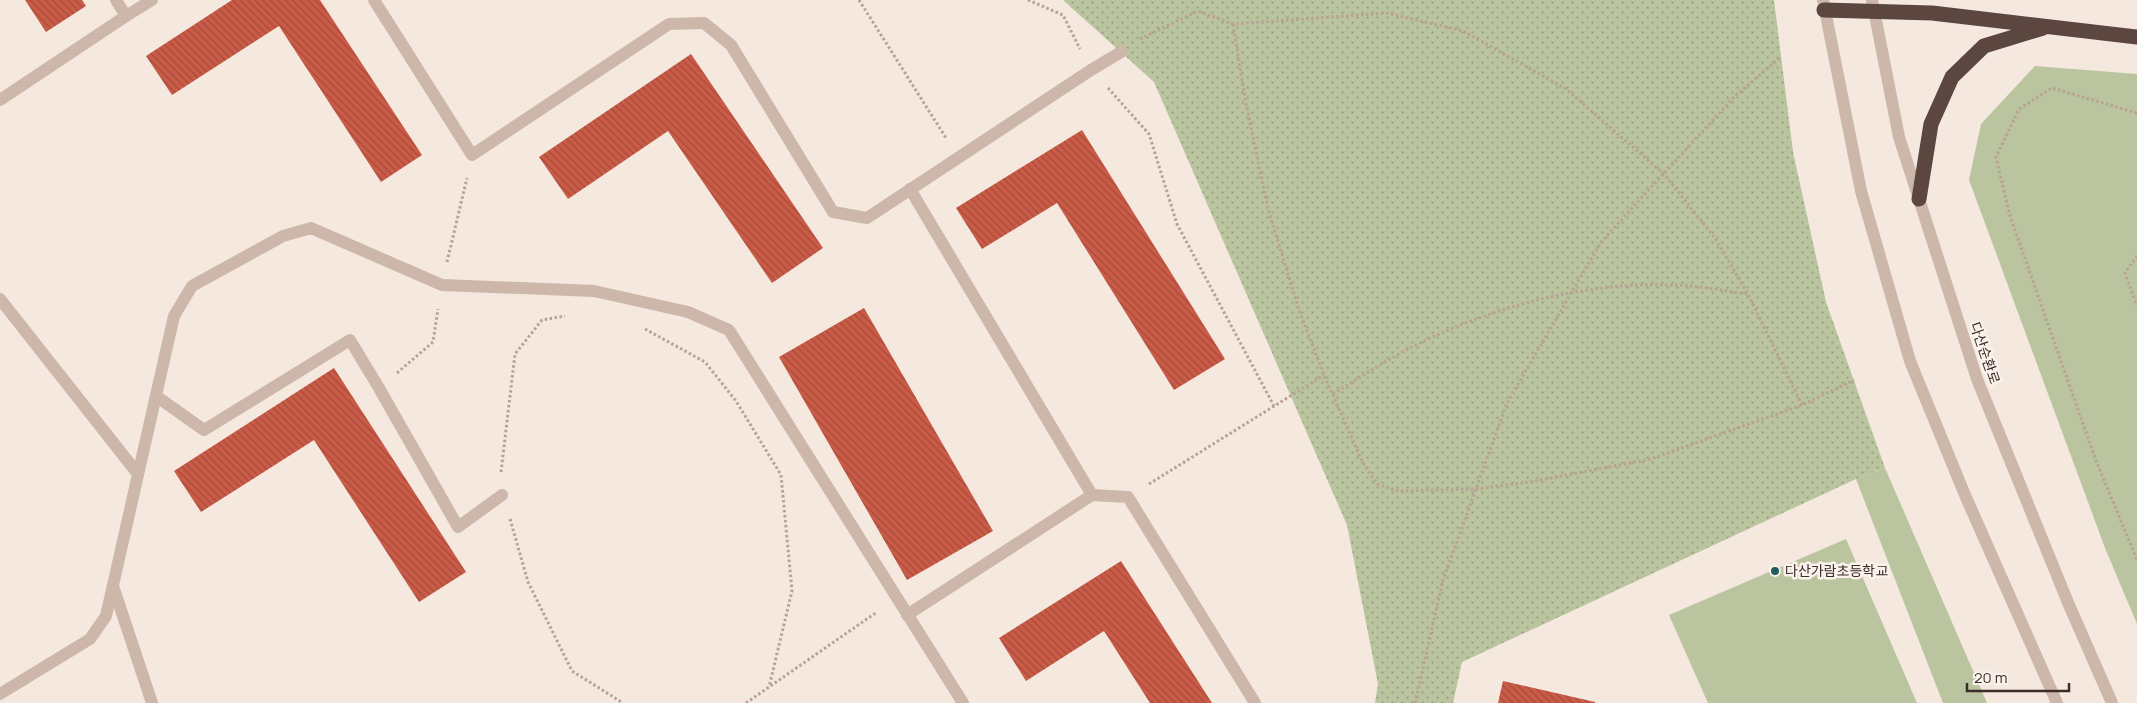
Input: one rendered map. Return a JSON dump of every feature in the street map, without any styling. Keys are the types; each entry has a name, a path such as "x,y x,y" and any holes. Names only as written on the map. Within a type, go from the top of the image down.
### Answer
{"highway":[{"path":"1823,5 1873,6 2137,37"},
{"path":"1919,199 1931,124 1952,77 1984,46 2048,26"}],"street":[{"path":"116,0 126,16"},
{"path":"0,100 152,0"},
{"path":"374,0 472,155 669,24 704,23 731,45 834,212 867,218 910,188 1121,52"},
{"path":"1823,5 1861,191 1910,362 1965,495 2057,703"},
{"name":"다산순환로","path":"1873,6 1899,136 1977,379 2069,605 2112,703"},
{"path":"910,188 1092,496"},
{"path":"0,694 90,639 106,616 174,316 192,286 283,236 311,228 442,285 594,291 688,312 729,330 963,703"},
{"path":"0,299 138,474"},
{"path":"156,396 204,430 350,340 380,388 458,527 502,496"},
{"path":"907,615 1092,496 1128,497 1255,703"},
{"path":"113,586 152,703"}],"path":[{"path":"859,0 958,158"},
{"path":"1028,0 1063,15 1091,70 1149,134 1177,224 1274,406"},
{"path":"1121,52 1149,33 1198,11 1233,24 1387,14 1463,31 1566,89 1664,174 1715,238 1748,294 1802,405"},
{"path":"1233,24 1246,104 1268,208 1299,310 1324,374 1362,461 1377,484 1398,491 1476,490 1530,482 1651,459 1802,405 1854,380"},
{"path":"1415,703 1442,580 1507,403 1601,242 1735,96 1781,57"},
{"path":"2137,113 2052,88 2019,109 1996,157 2010,216 2095,458 2137,560"},
{"path":"380,388 433,342 442,285 472,155"},
{"path":"2137,256 2125,273 2137,306"},
{"path":"1333,394 1412,347 1490,314 1572,292 1624,286 1673,284 1748,294"},
{"path":"568,316 542,320 515,354 500,486 528,582 572,671 623,703"},
{"path":"639,325 705,362 736,401 781,475 792,592 770,687"},
{"path":"1128,497 1324,374"},
{"path":"746,703 897,598"}],"green space":[{"path":"1063,0 1774,0 1793,152 1826,302 1885,468 1856,479 1462,662 1453,703 1375,703 1378,684 1347,525 1154,82"},
{"path":"2035,66 2137,74 2137,624 2105,548 1969,180 1981,124"},
{"path":"1885,468 1987,703 1943,703 1856,479"},
{"path":"1846,539 1917,703 1708,703 1669,615"}],"building":[{"path":"25,0 82,0 86,6 46,32"},
{"path":"232,0 320,0 422,155 381,182 279,26 172,95 146,56"},
{"path":"691,54 823,248 772,283 668,131 568,199 539,157"},
{"path":"1082,130 1225,359 1174,390 1057,203 982,249 956,208"},
{"path":"864,308 993,531 907,580 779,357"},
{"path":"334,368 466,572 419,602 314,440 201,512 174,471"},
{"path":"1121,561 1212,703 1150,703 1104,631 1026,681 999,638"},
{"path":"1503,681 1595,702 1595,703 1498,703"}],"place":[{"name":"다산가람초등학교","path":"1775,571"}]}
